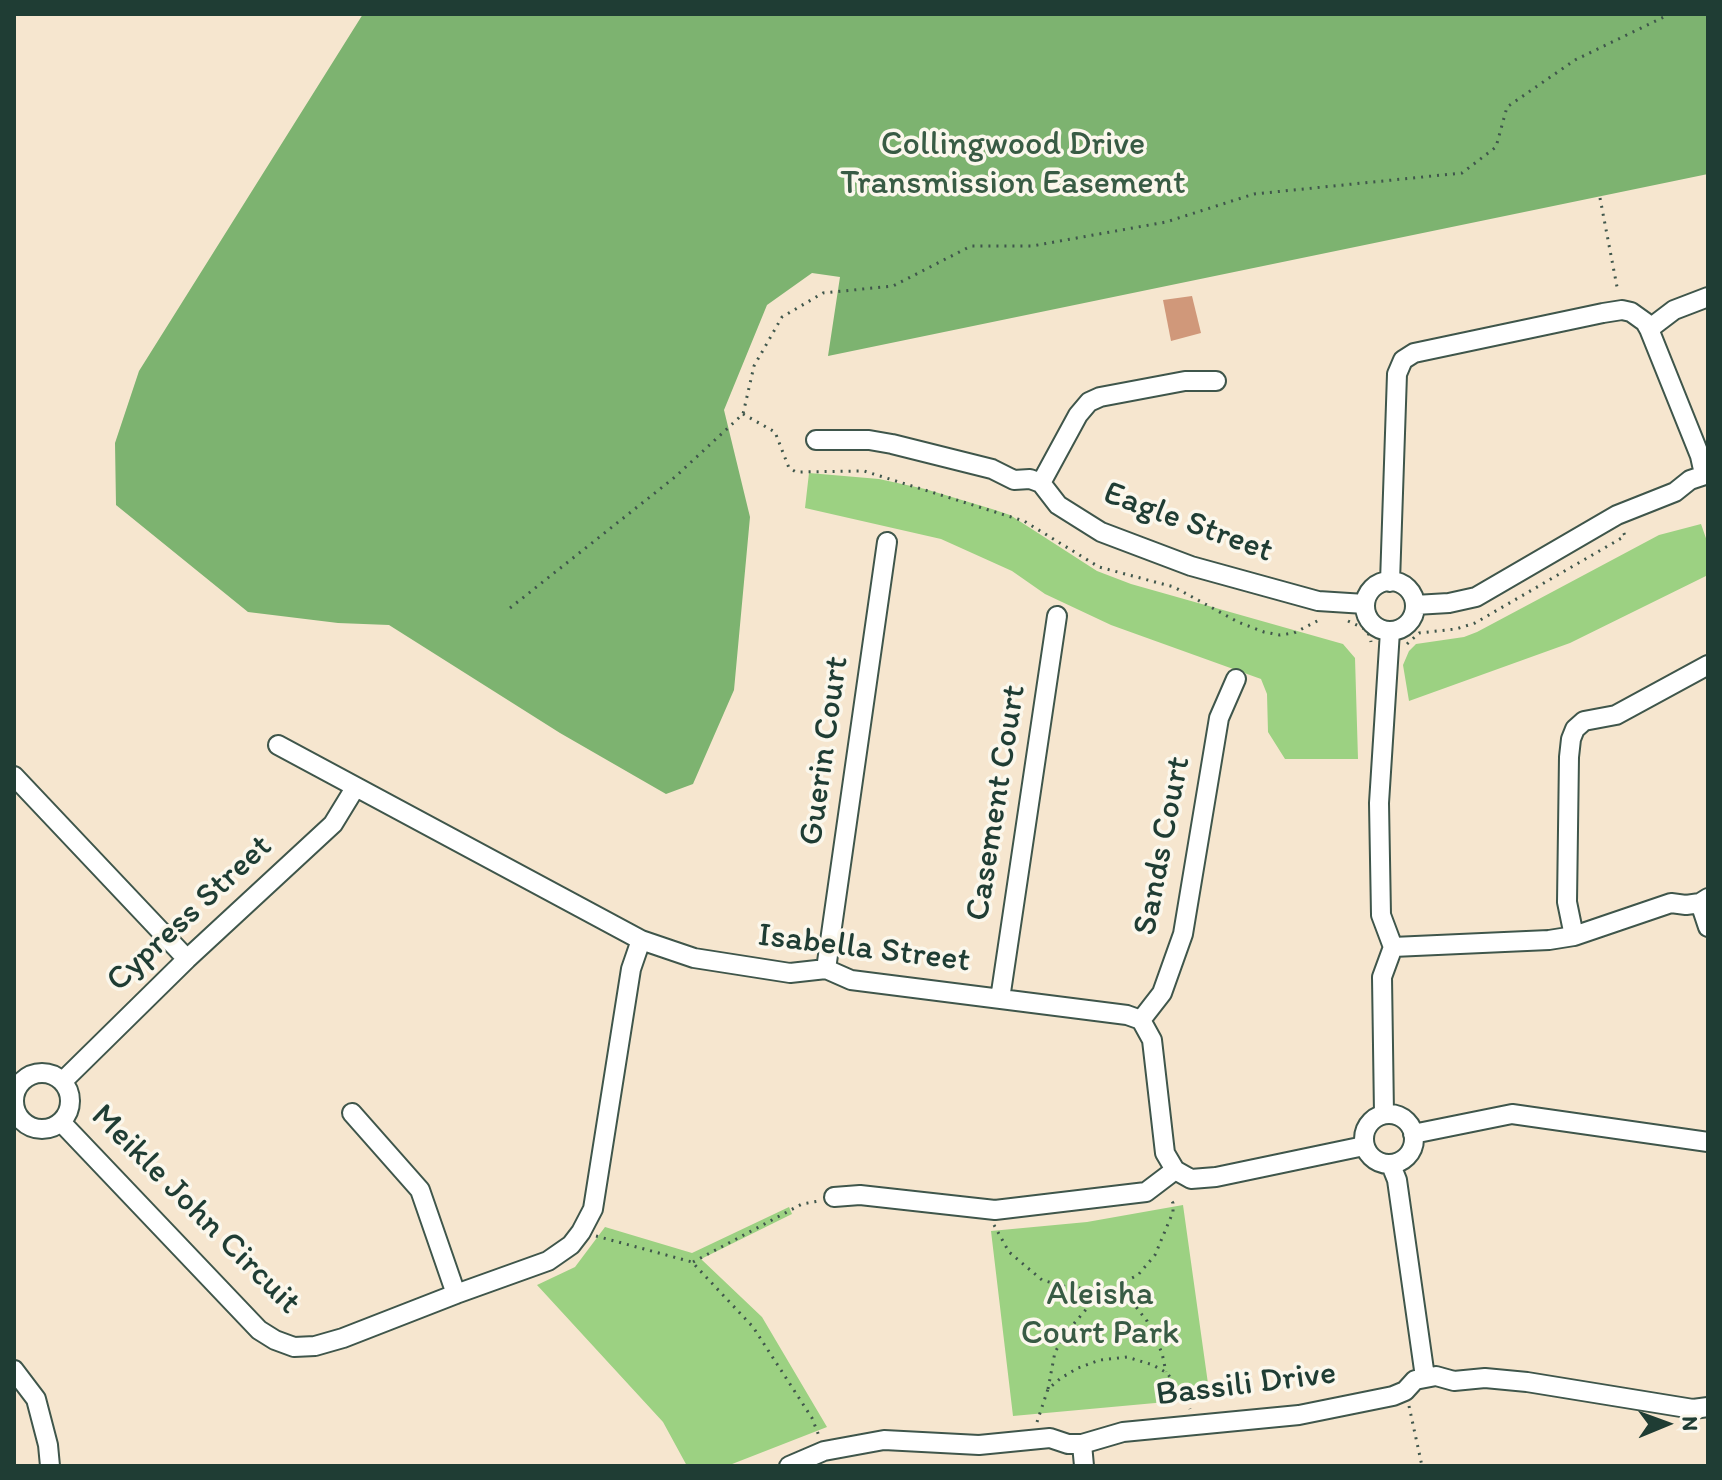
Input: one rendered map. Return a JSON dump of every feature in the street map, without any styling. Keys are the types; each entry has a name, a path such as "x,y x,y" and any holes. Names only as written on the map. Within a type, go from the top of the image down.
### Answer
{"street":[{"path":"1649,329 1674,310 1708,297"},
{"path":"1390,582 1395,391 1403,360 1414,353 1431,349 1622,310 1639,317 1649,329 1706,474 1690,480 1675,492 1617,515 1476,597 1449,603 1415,605"},
{"path":"816,440 869,440 892,444 992,469 1014,480 1030,479 1041,483 1078,415 1089,402 1100,397 1185,381 1216,381"},
{"name":"Eagle Street","path":"1041,483 1058,505 1101,532 1191,566 1318,601 1365,604"},
{"name":"Guerin Court","path":"826,969 887,542"},
{"path":"1390,582 1405,586 1413,596 1415,605 1409,622 1390,631 1382,630 1369,620 1365,604 1372,590 1390,582"},
{"name":"Casement Court","path":"1000,999 1057,616"},
{"path":"1384,1114 1382,977 1393,947 1381,915 1379,803 1390,631"},
{"path":"1574,936 1567,887 1569,757 1575,729 1584,721 1616,715 1708,665"},
{"name":"Sands Court","path":"1141,1020 1162,993 1183,934 1219,718 1236,679"},
{"name":"Isabella Street","path":"278,745 641,940 707,961 790,973 826,969 851,980 1127,1015 1141,1020"},
{"path":"14,776 187,959"},
{"name":"Cypress Street","path":"63,1081 187,959 333,824 355,788"},
{"path":"1393,947 1549,940 1574,936 1671,903 1686,905 1704,900 1708,927"},
{"name":"Meikle John Circuit","path":"61,1122 259,1330 294,1347 315,1346 343,1338 548,1261 571,1245 581,1232 593,1209 631,969 641,940"},
{"path":"1141,1020 1152,1040 1165,1153 1175,1170 1191,1179 1216,1177 1364,1146"},
{"path":"48,1073 63,1081 71,1102 61,1122 53,1127 36,1129 17,1122 14,1103 19,1074 48,1073"},
{"path":"352,1113 420,1190 456,1294"},
{"path":"1384,1114 1405,1120 1414,1141 1409,1154 1391,1165 1374,1160 1364,1146 1363,1138 1370,1122 1384,1114"},
{"path":"1413,1134 1512,1114 1708,1142"},
{"path":"1391,1165 1397,1180 1425,1377 1436,1376 1454,1381 1485,1378 1527,1382 1693,1409 1708,1407"},
{"path":"834,1197 860,1195 995,1210 1146,1192 1175,1170"},
{"path":"14,1370 36,1399 50,1466"},
{"name":"Bassili Drive","path":"789,1466 824,1451 884,1440 979,1445 1039,1439 1082,1444 1123,1432 1299,1415 1393,1396 1405,1391 1415,1380 1425,1377"},
{"path":"1082,1444 1084,1466"}],"path":[{"path":"510,608 675,477 743,414 754,366 782,317 823,293 893,286 971,246 1032,246 1166,222 1254,194 1462,173 1496,147 1507,107 1575,60 1670,14"},
{"path":"1600,198 1622,310"},
{"path":"743,414 775,432 789,468 806,472 817,470"},
{"path":"995,1210 994,1225 1009,1252 1021,1265 1042,1280 1103,1290 1138,1275 1155,1255 1167,1231 1173,1203 1160,1184"},
{"path":"692,1262 802,1204 834,1197"},
{"path":"581,1232 692,1262 753,1327 812,1418 824,1451"},
{"path":"1112,1288 1126,1294 1147,1321 1162,1353 1167,1373 1185,1397 1191,1411 1192,1425"},
{"path":"1039,1439 1037,1422 1048,1389 1055,1352 1070,1328 1103,1290"},
{"path":"1048,1389 1078,1368 1100,1360 1127,1357 1167,1373"},
{"path":"1405,1391 1422,1466"}],"green space":[{"name":"Collingwood Drive Transmission Easement","path":"363,14 1708,14 1708,174 828,356 840,277 812,273 767,305 724,410 750,517 734,690 693,784 666,794 560,733 389,625 338,623 248,612 116,505 115,443 139,371"},
{"path":"809,473 879,479 992,509 1010,515 1097,571 1131,584 1343,644 1355,658 1358,759 1285,759 1268,732 1267,694 1261,679 1111,625 1045,594 1012,571 941,539 805,508"},
{"path":"1701,524 1708,544 1708,575 1570,643 1409,701 1403,665 1416,644 1477,632 1659,535"},
{"name":"Aleisha Court Park","path":"1183,1205 1210,1398 1013,1416 991,1231 1087,1222"},
{"path":"789,1207 792,1214 701,1259 762,1317 827,1427 727,1466 687,1466 663,1422 537,1285 575,1267 605,1227 692,1253"}],"building":[{"path":"1192,296 1201,333 1171,341 1163,300"}]}
